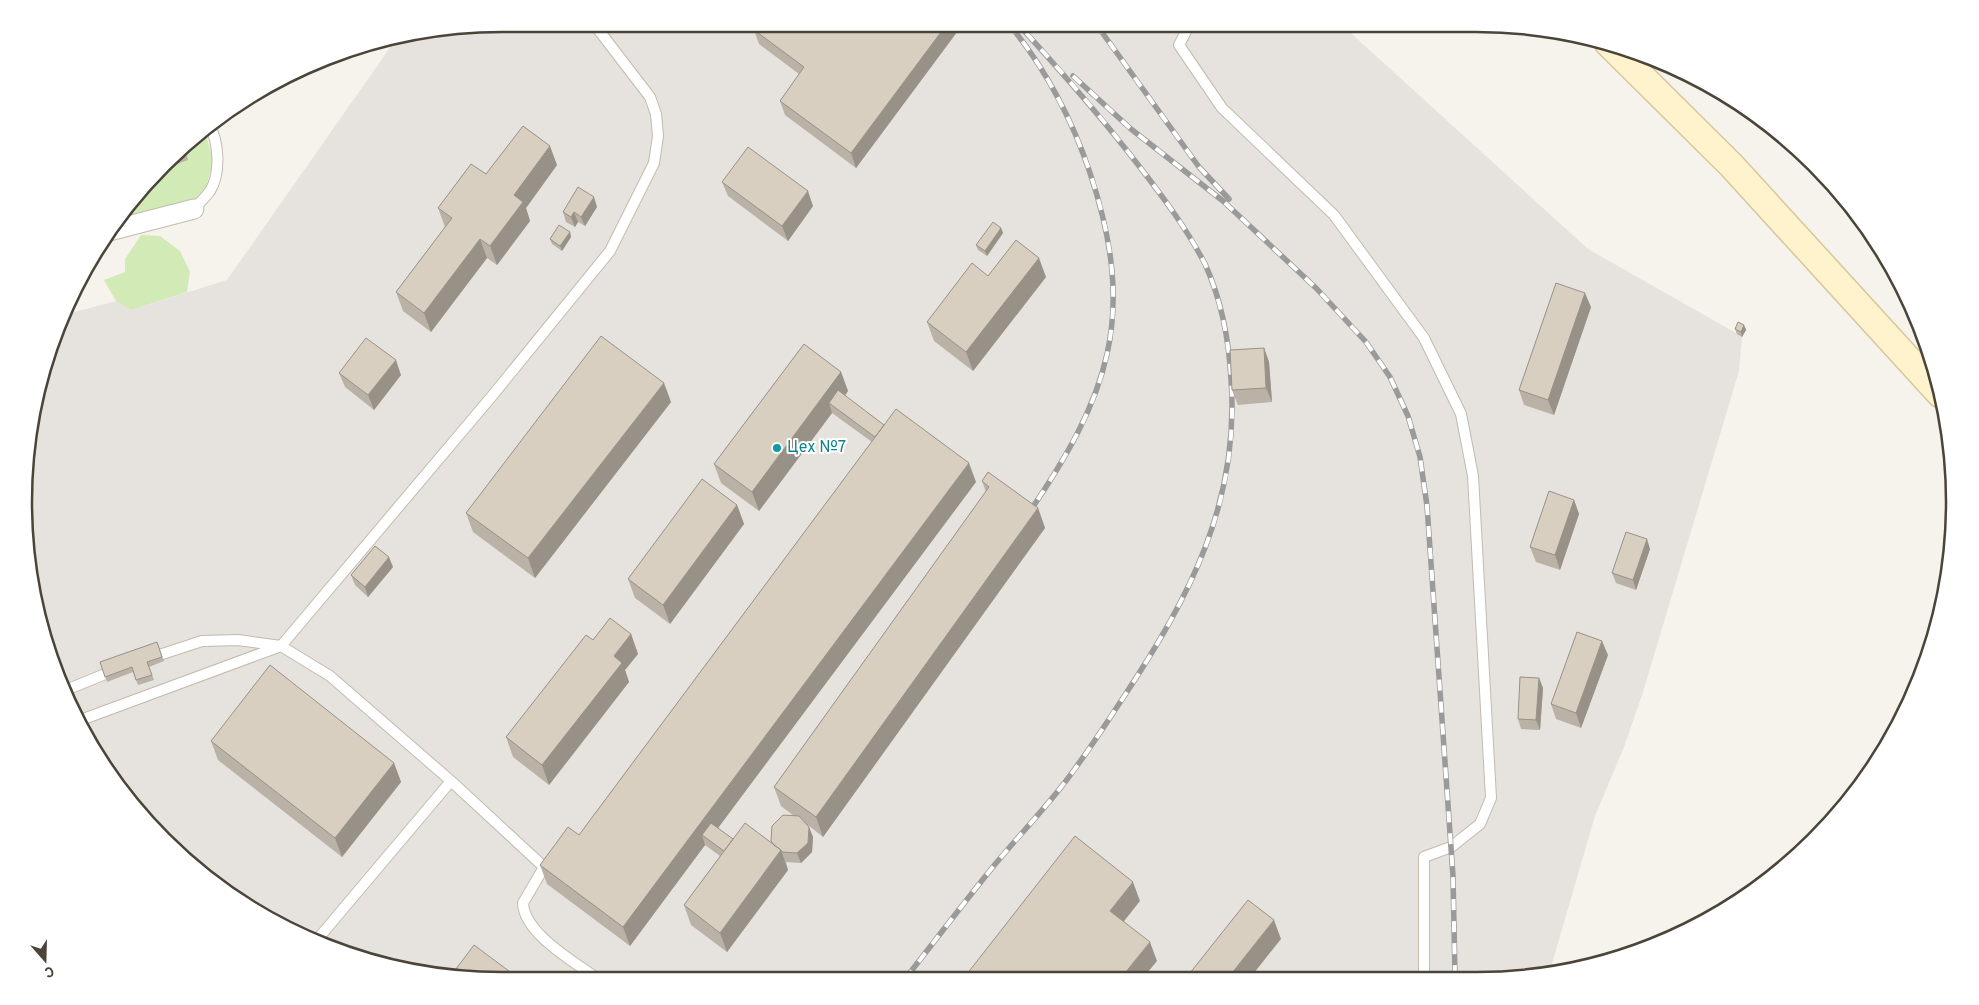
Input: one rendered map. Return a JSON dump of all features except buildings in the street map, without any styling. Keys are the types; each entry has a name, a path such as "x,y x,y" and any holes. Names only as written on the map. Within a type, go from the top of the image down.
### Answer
{"main road":[{"path":"1620,55 1732,166 1931,384"}],"street":[{"path":"121,228 194,209"}],"lane":[{"path":"85,718 281,646 492,396 610,251 654,163 658,136 656,114 650,96 600,32"},
{"path":"1186,32 1179,45 1222,108 1334,215 1424,338 1461,414 1473,476 1491,798 1480,824 1451,847 1424,857 1424,972"},
{"path":"194,209 211,190 216,168 217,149 212,133"},
{"path":"71,688 202,641 238,640 281,646 330,676 451,781 544,867 523,903 523,911 527,920 541,936 588,972"},
{"path":"320,936 451,781"}],"shaded area":[{"path":"502,32 1350,32 1588,249 1736,333 1746,330 1742,337 1739,371 1643,692 1624,747 1595,816 1551,966 1507,971 1476,972 502,972 441,968 411,963 351,948 323,937 267,910 241,893 216,875 170,835 130,789 95,738 68,682 57,654 42,594 37,564 32,502 37,441 42,411 57,351 68,323 73,312 116,301 131,310 227,280 391,47 411,42 441,37"}],"green space":[{"path":"207,137 213,161 206,187 193,206 125,223 170,170"},
{"path":"141,235 160,236 180,251 190,272 187,292 131,310 116,301 104,280 125,272 125,259"}],"railway":[{"path":"1015,32 1046,76 1075,133 1090,173 1104,224 1112,270 1113,313 1107,354 1095,393 1078,432 1055,473 1026,517"},
{"path":"910,972 992,868 1070,775 1101,732 1147,661 1189,586 1218,508 1227,467 1232,424 1230,365 1220,306 1205,264 1174,213 1125,147 1025,32"},
{"path":"1102,32 1199,167 1229,199"},
{"path":"1073,76 1131,129 1223,201 1316,288 1366,342 1390,377 1408,416 1420,457 1427,506 1453,876 1455,972"}],"place":[{"name":"Цех №7","path":"777,448"}]}
